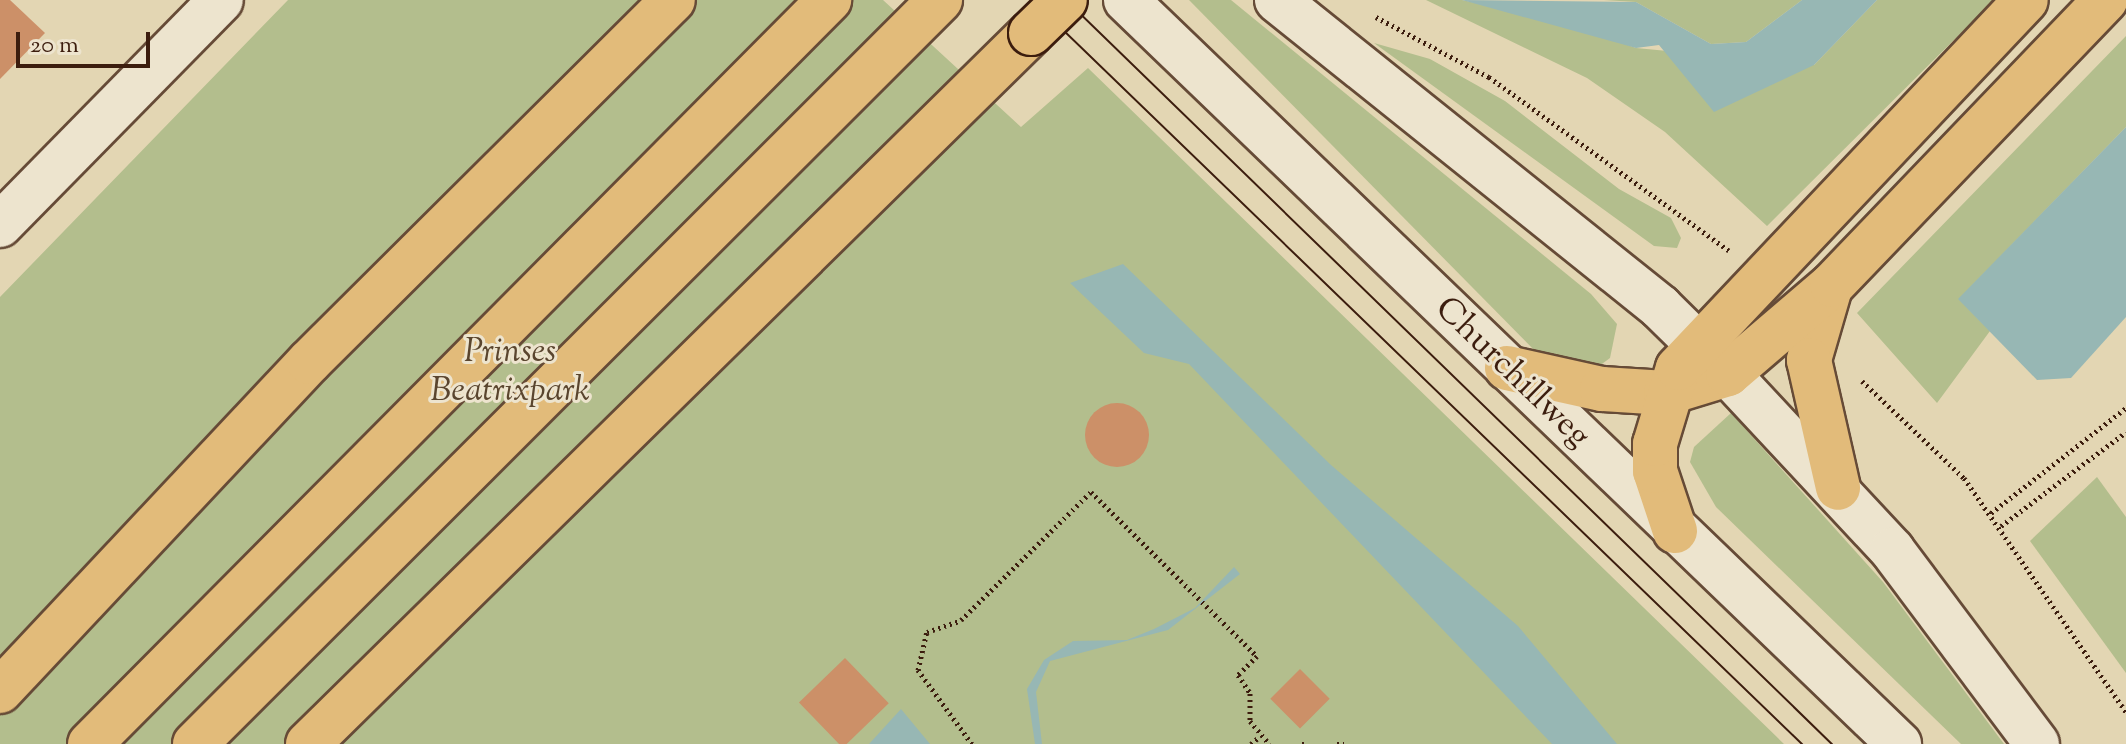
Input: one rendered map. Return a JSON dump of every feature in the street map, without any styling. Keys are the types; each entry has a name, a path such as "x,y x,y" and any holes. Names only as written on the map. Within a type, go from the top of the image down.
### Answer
{"highway":[{"path":"0,691 309,362 673,0"},
{"path":"90,744 829,0"},
{"path":"195,744 940,0"},
{"path":"308,744 1065,0"},
{"path":"1675,531 1655,471 1666,393 1696,343 2026,0"},
{"path":"1507,368 1602,389 1666,393 1728,374 1832,285 2105,0"},
{"path":"1832,285 1812,333 1809,360 1838,488"}],"main road":[{"path":"0,225 221,0"},
{"name":"Churchillweg","path":"1126,0 1899,744"},
{"path":"1277,0 1696,343 1728,374 1838,488 2037,744"}],"path":[{"path":"1365,10 1529,104 1628,182 1712,233 1757,279"},
{"path":"1812,333 1991,513 2126,712"},
{"path":"1991,513 2126,408"},
{"path":"2001,526 2126,432"},
{"path":"972,744 918,670 927,632 961,620 1091,492 1257,656 1238,675 1250,693 1246,703 1258,738 1269,744"},
{"path":"1251,744 1258,738"},
{"path":"1337,744 1344,744"}],"green space":[{"name":"Prinses Beatrixpark","path":"288,0 883,0 1021,127 1088,68 1784,744 0,744 0,297"},
{"path":"1189,0 1231,0 1591,294 1617,324 1610,358 1591,372 1539,355"},
{"path":"1426,0 1462,0 1563,22 1636,48 1814,65 1877,0 1994,0 1767,226 1665,132 1587,78"},
{"path":"1604,0 1802,0 1746,42 1711,44 1636,2"},
{"path":"2126,36 2126,127 1959,299 1990,331 1937,403 1857,313"},
{"path":"1374,43 1430,59 1505,101 1619,189 1671,218 1681,238 1677,248 1654,246"},
{"path":"1731,413 1883,582 2004,744 1961,744 1716,507 1690,462 1694,447"},
{"path":"2097,477 2126,517 2126,673 2030,541"}],"water":[{"path":"1462,0 1636,2 1711,44 1746,42 1802,0 1877,0 1814,65 1714,112 1659,45 1636,48"},
{"path":"2126,127 2126,317 2071,378 2037,380 1958,299"},
{"path":"1123,264 1331,465 1518,626 1617,744 1552,744 1189,364 1144,353 1070,283"},
{"path":"1234,567 1240,574 1168,630 1050,661 1036,692 1042,744 1035,744 1027,689 1044,660 1073,641 1127,640 1154,629 1195,608"},
{"path":"901,709 930,744 869,744"}],"building":[{"path":"0,0 10,0 45,33 0,79"},
{"path":"1117,403 1129,405 1140,412 1147,423 1147,447 1140,458 1129,465 1117,467 1105,465 1094,458 1087,447 1085,435 1087,423 1094,412 1105,405"},
{"path":"845,658 889,703 847,744 839,744 799,702"},
{"path":"1300,669 1330,699 1300,728 1270,699"}],"tram line":[{"path":"1032,0 1802,744"},
{"path":"1066,0 1832,744"}]}
